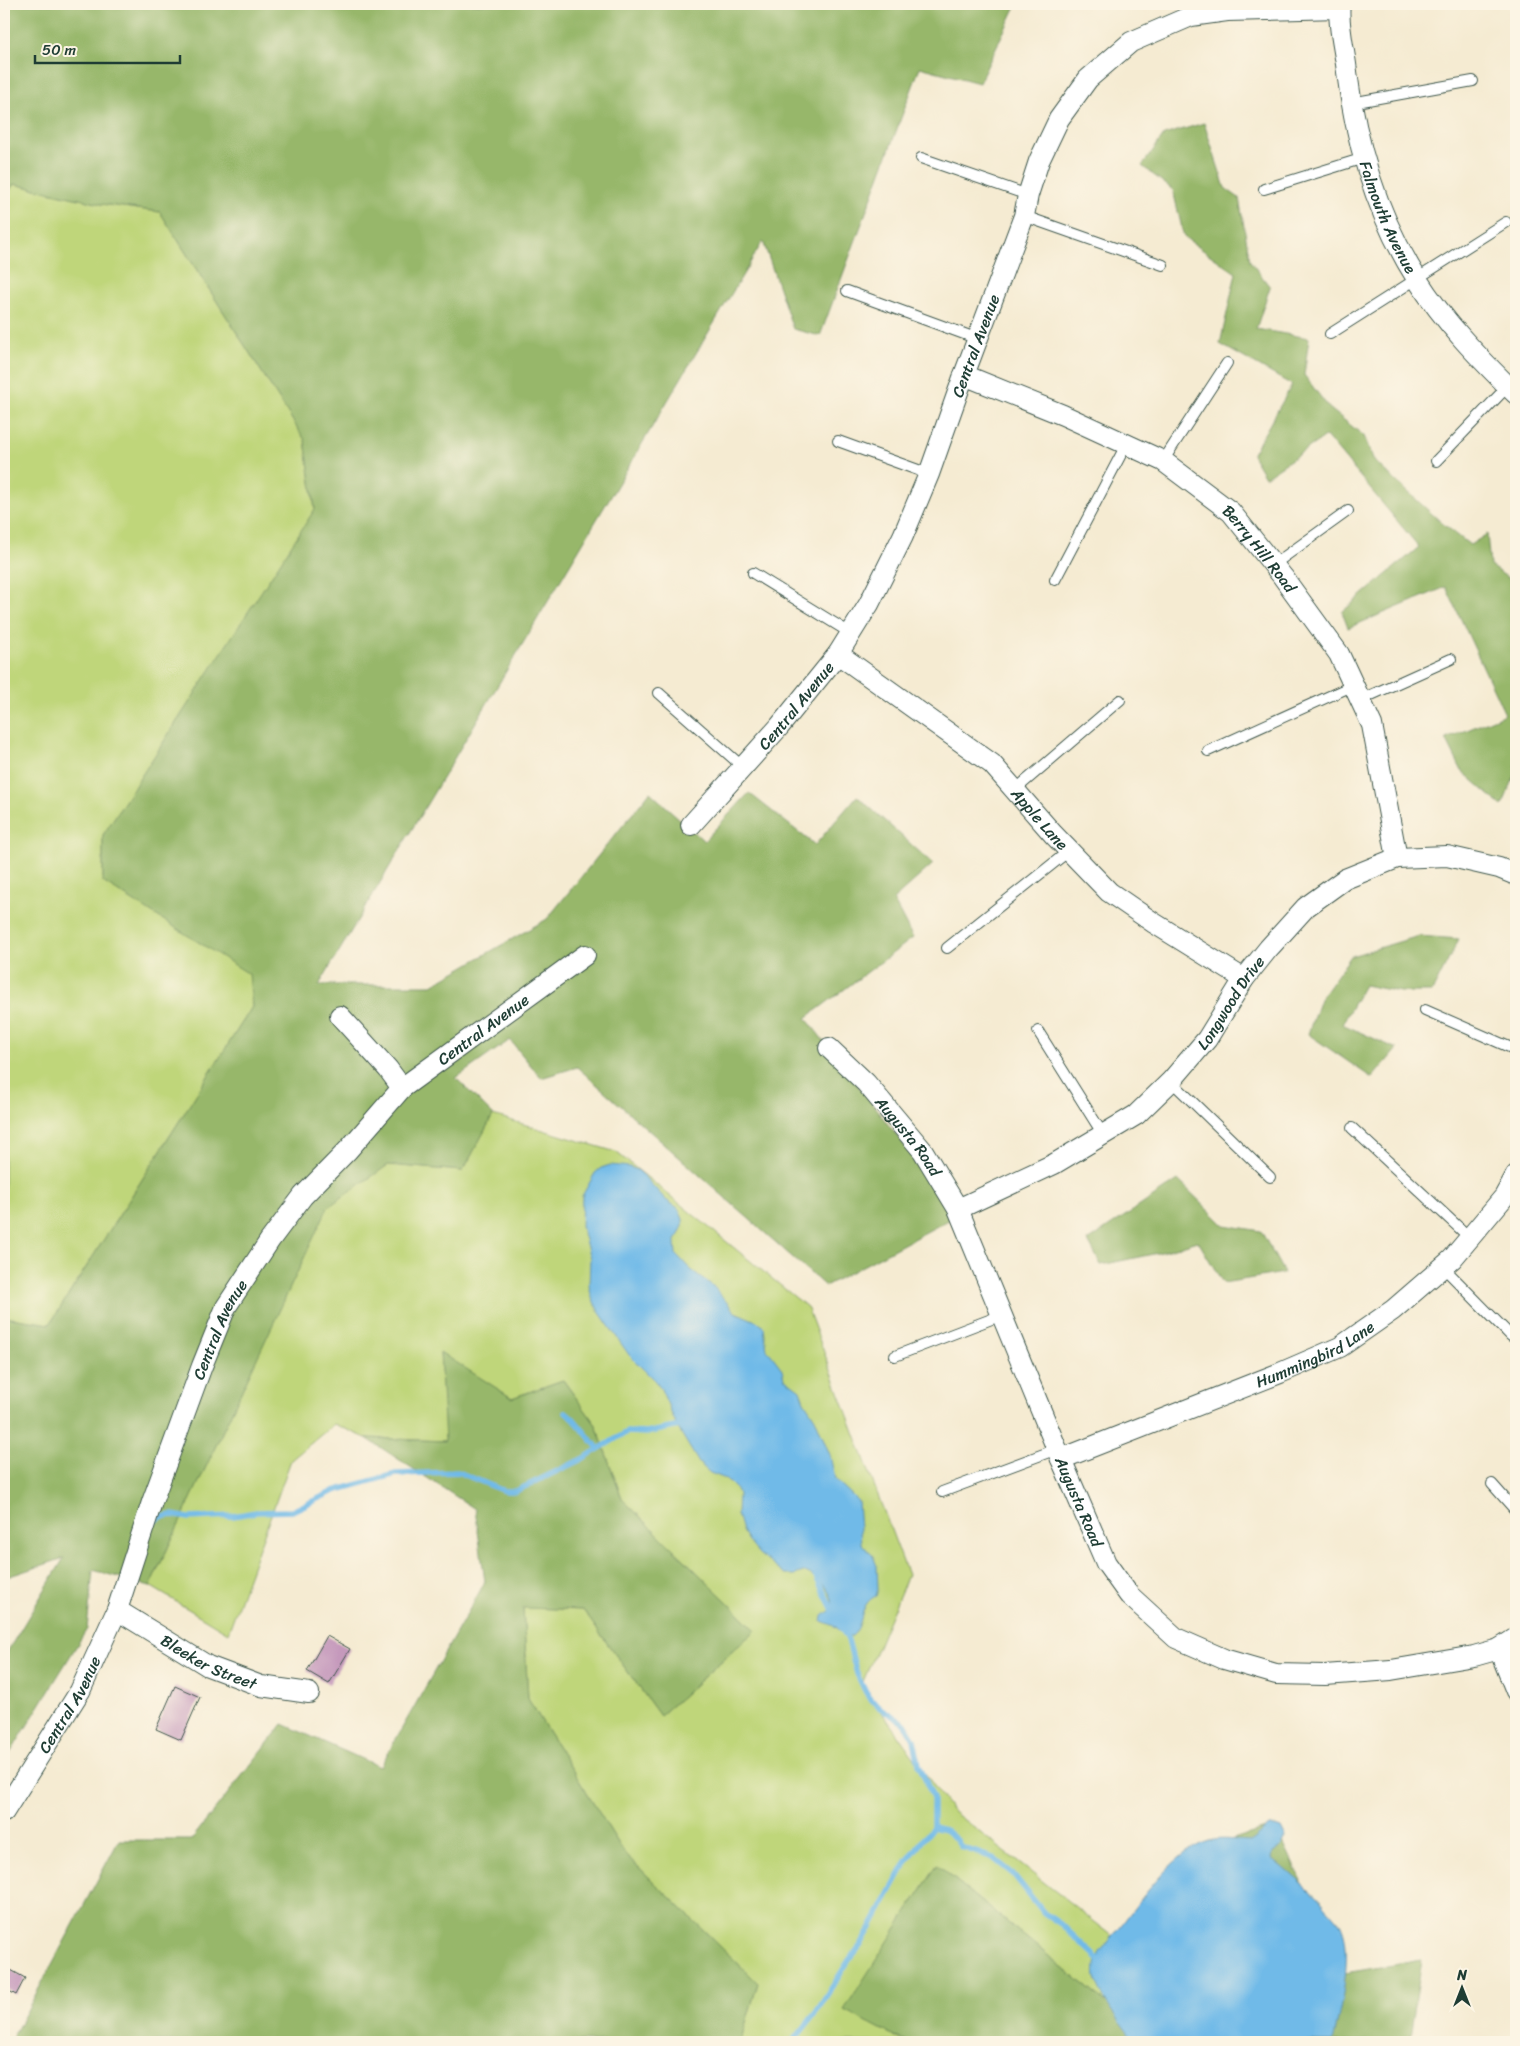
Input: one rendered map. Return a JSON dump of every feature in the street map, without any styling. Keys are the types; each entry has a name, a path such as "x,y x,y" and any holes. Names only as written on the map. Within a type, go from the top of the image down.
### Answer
{"street":[{"name":"Central Avenue","path":"691,825 744,768 838,654 869,604 903,536 929,474 1024,216 1028,195 1039,161 1059,119 1088,79 1131,42 1190,10 1227,11 1339,6"},
{"name":"Falmouth Avenue","path":"1339,6 1351,103 1364,158 1382,213 1417,278 1441,312 1479,358 1512,390"},
{"name":"Berry Hill Road","path":"964,375 1063,415 1163,461 1231,512 1339,654 1372,725 1397,858"},
{"name":"Apple Lane","path":"838,654 992,764 1109,892 1154,923 1244,979"},
{"name":"Longwood Drive","path":"958,1209 1054,1164 1104,1136 1136,1115 1171,1081 1207,1040 1244,979 1268,949 1306,907 1345,880 1397,858 1447,856 1499,868 1516,875"},
{"name":"Central Avenue","path":"4,1812 80,1692 117,1610 152,1502 198,1375 226,1307 270,1240 303,1196 348,1150 402,1088 585,955"},
{"path":"340,1016 388,1069 402,1088"},
{"name":"Augusta Road","path":"829,1048 866,1083 923,1151 958,1209 1106,1563 1129,1595 1176,1638 1224,1658 1276,1674 1325,1675 1391,1670 1474,1656 1499,1649 1516,1638"},
{"name":"Hummingbird Lane","path":"1059,1454 1280,1373 1340,1347 1393,1310 1443,1267 1504,1197 1516,1175"},
{"name":"Bleeker Street","path":"117,1610 208,1666 261,1686 309,1693"},
{"path":"1499,1649 1516,1691"}],"lane":[{"path":"1351,103 1473,81"},
{"path":"921,158 1028,195"},
{"path":"1264,189 1364,158"},
{"path":"1024,216 1163,265"},
{"path":"1330,334 1506,222"},
{"path":"847,291 978,339"},
{"path":"1163,461 1227,363"},
{"path":"1436,461 1512,390"},
{"path":"838,441 929,474"},
{"path":"1055,580 1126,445"},
{"path":"1273,565 1348,510"},
{"path":"753,572 852,634"},
{"path":"1208,751 1451,659"},
{"path":"660,693 744,768"},
{"path":"1015,790 1120,700"},
{"path":"947,948 1070,850"},
{"path":"1426,1010 1516,1050"},
{"path":"1038,1031 1104,1136"},
{"path":"1171,1081 1270,1177"},
{"path":"1352,1128 1470,1238"},
{"path":"1443,1267 1510,1336"},
{"path":"895,1356 1002,1315"},
{"path":"942,1492 1059,1454"},
{"path":"1492,1484 1516,1511"}],"green space":[{"path":"4,4 1017,4 979,83 920,67 820,336 793,329 763,241 319,985 432,985 547,919 650,792 704,841 749,793 815,845 857,796 933,864 893,900 913,938 806,1018 958,1215 825,1286 577,1067 541,1078 510,1040 456,1078 493,1115 463,1171 388,1165 328,1207 150,1586 93,1570 87,1629 4,1763 4,1657 64,1558 4,1578 4,1317 50,1324 252,1007 249,974 103,882 103,835 315,509 305,440 160,212 101,204 14,184 4,198"},
{"path":"1204,123 1225,188 1239,198 1250,261 1270,287 1256,329 1309,338 1304,375 1329,408 1364,436 1374,461 1442,523 1470,545 1487,534 1490,566 1516,583 1516,773 1502,806 1462,771 1446,739 1505,714 1446,587 1348,628 1342,612 1419,547 1326,436 1265,477 1252,455 1292,385 1220,344 1236,273 1184,237 1173,190 1142,166 1164,135"},
{"path":"14,184 101,204 160,212 305,440 315,510 103,835 103,882 250,974 252,1007 50,1324 4,1317 4,198"},
{"path":"1419,936 1459,939 1432,992 1400,992 1364,985 1342,1024 1397,1049 1372,1078 1308,1034 1320,999 1351,956"},
{"path":"493,1115 616,1152 807,1307 908,1575 862,1684 951,1810 1114,1937 1106,2003 937,1865 845,2010 906,2042 740,2042 758,1983 625,1854 528,1699 523,1607 583,1610 660,1716 756,1630 622,1499 596,1425 563,1380 512,1398 440,1353 446,1441 366,1438 334,1424 291,1460 228,1633 150,1586 328,1206 388,1165 463,1171"},
{"path":"1178,1180 1224,1225 1261,1231 1284,1273 1223,1283 1198,1241 1158,1253 1101,1265 1088,1241"},
{"path":"440,1352 512,1398 563,1380 596,1425 622,1499 756,1630 660,1716 583,1610 523,1608 528,1699 625,1854 758,1983 740,2042 10,2042 119,1840 191,1840 283,1724 380,1767 485,1582 475,1509 366,1438 445,1441"},
{"path":"1275,1826 1345,1973 1422,1960 1410,2037 1426,2042 906,2042 844,2010 937,1865 1106,2003 1114,1937 1185,1854"}],"water":[{"path":"610,1165 630,1167 639,1171 666,1200 678,1208 683,1219 683,1226 675,1243 676,1254 690,1269 713,1286 735,1312 758,1322 764,1327 767,1349 782,1369 784,1378 800,1390 804,1401 815,1418 830,1455 835,1479 858,1501 861,1543 873,1556 877,1566 878,1589 876,1596 866,1604 859,1626 852,1636 846,1636 836,1627 822,1621 823,1616 832,1608 832,1602 828,1591 819,1580 803,1572 795,1575 785,1575 759,1554 748,1541 742,1531 737,1514 738,1494 736,1489 726,1479 710,1473 699,1463 678,1428 661,1389 629,1355 598,1310 589,1286 590,1258 581,1226 582,1196 595,1173 601,1168"},
{"path":"1269,1826 1281,1828 1286,1838 1282,1846 1273,1852 1272,1858 1329,1909 1341,1925 1345,1937 1345,1983 1333,2042 1134,2042 1112,2011 1099,1988 1096,1977 1096,1965 1100,1952 1150,1889 1179,1858 1209,1841 1225,1839 1251,1841"}],"building":[{"path":"327,1636 350,1649 329,1684 307,1671"},
{"path":"175,1686 200,1697 181,1740 156,1729"},
{"path":"9,1969 25,1978 16,1995 4,1988 4,1978"}],"waterway":[{"path":"566,1412 598,1448"},
{"path":"152,1522 161,1517 172,1515 189,1518 292,1511 334,1491 396,1474 458,1472 504,1491 516,1491 582,1459 627,1432 646,1433 684,1425"},
{"path":"812,1569 835,1614"},
{"path":"793,2042 817,2011 849,1960 861,1945 907,1861 933,1827 933,1798 919,1765 914,1739 905,1724 877,1706 866,1693 857,1674 848,1640 842,1629"},
{"path":"933,1827 945,1830 957,1840 961,1847 993,1858 1013,1874 1044,1913 1062,1925 1102,1963"}]}
